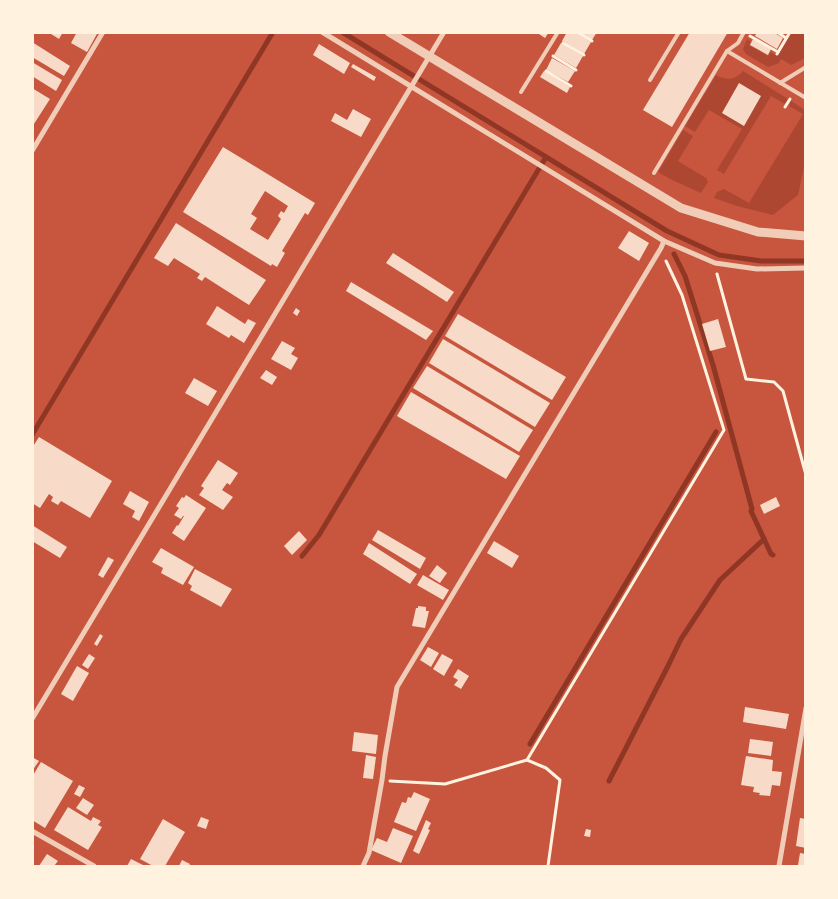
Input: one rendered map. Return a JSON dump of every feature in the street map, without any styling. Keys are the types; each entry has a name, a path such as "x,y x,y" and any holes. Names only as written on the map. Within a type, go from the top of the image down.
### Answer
{"street":[{"path":"32,151 103,32"},
{"path":"322,32 664,241 715,263 757,269 806,268"},
{"path":"390,32 682,208 758,232 806,236"},
{"path":"32,719 444,32"},
{"path":"363,866 369,853 397,687 664,241"},
{"path":"779,866 806,708"},
{"path":"32,831 94,866"}],"lane":[{"path":"521,92 558,32"},
{"path":"650,80 679,32"},
{"path":"654,173 727,51 738,43 744,32"},
{"path":"727,51 806,98"},
{"path":"780,83 806,67"}],"path":[{"path":"577,32 592,41"},
{"path":"744,32 777,53 790,32"},
{"path":"777,32 786,38"},
{"path":"554,38 584,55"},
{"path":"546,52 576,70"},
{"path":"537,66 571,86"},
{"path":"527,760 724,430 682,295 660,248"},
{"path":"715,263 746,379 774,382 783,391 806,475"},
{"path":"382,780 445,784 527,760 546,768 560,780 548,866"}],"shaded area":[{"path":"792,33 805,33 805,58 791,65 781,59 779,63 768,67 746,54 743,49 747,39 751,42 749,45 768,56 770,52 777,56"},
{"path":"743,71 788,99 785,104 771,96 724,174 717,170 742,129 709,110 695,132 685,126 716,75 731,79"},
{"path":"791,101 805,110 805,163 798,195 773,215 714,198 717,192 724,189 749,203 803,114 789,106"},
{"path":"683,130 693,136 678,161 706,178 708,182 701,193 658,172"}],"building":[{"path":"52,32 63,32 59,39 51,34"},
{"path":"77,32 98,32 87,52 71,43"},
{"path":"536,32 549,32 545,38"},
{"path":"567,32 575,32 591,42 584,54 562,41"},
{"path":"579,32 597,32 592,40"},
{"path":"690,32 728,32 672,127 643,110"},
{"path":"757,32 773,32 783,38 777,49 755,36"},
{"path":"753,39 771,49 768,55 750,45"},
{"path":"32,42 70,66 64,76 32,57"},
{"path":"561,43 583,56 576,68 554,55"},
{"path":"319,44 350,63 344,74 313,55"},
{"path":"552,58 575,71 568,82 546,70"},
{"path":"32,62 62,80 56,91 32,76"},
{"path":"353,64 376,77 374,81 351,67"},
{"path":"544,71 570,87 567,93 540,77"},
{"path":"739,83 761,96 744,126 722,113"},
{"path":"32,88 50,99 32,127"},
{"path":"353,109 371,119 361,137 331,121 335,113 347,120"},
{"path":"223,147 315,203 308,215 305,213 282,251 285,253 277,267 272,264 271,266 183,212","holes":["265,191 288,206 284,213 281,211 278,216 281,219 268,240 250,229 257,218 251,214"]},
{"path":"176,223 266,280 249,305 205,277 202,281 197,278 200,274 174,258 168,266 154,258"},
{"path":"629,231 649,243 639,261 618,248"},
{"path":"393,253 454,292 447,302 386,263"},
{"path":"351,282 433,331 426,340 346,291"},
{"path":"217,306 245,324 248,319 256,323 244,343 231,335 229,338 206,324"},
{"path":"296,308 300,311 297,316 293,313"},
{"path":"458,314 566,377 552,400 445,336"},
{"path":"718,319 726,347 710,351 702,324"},
{"path":"443,339 550,403 535,427 429,363"},
{"path":"282,341 295,348 291,354 298,358 291,370 271,359"},
{"path":"427,366 533,430 519,452 413,388"},
{"path":"266,370 277,377 272,385 260,378"},
{"path":"194,378 217,391 208,406 185,393"},
{"path":"411,392 520,456 506,479 397,416"},
{"path":"39,437 112,481 90,518 61,501 58,505 51,501 53,497 49,494 40,508 32,503 32,448"},
{"path":"218,460 238,473 230,485 227,483 222,490 233,497 223,510 199,495 204,488 201,486"},
{"path":"130,491 149,502 139,521 132,517 135,511 123,504"},
{"path":"186,495 206,508 184,541 172,533 184,516 181,519 174,515 179,508 176,506 182,497 184,498"},
{"path":"776,497 780,506 764,514 760,505"},
{"path":"32,525 67,547 60,558 32,541"},
{"path":"378,530 426,558 420,569 372,540"},
{"path":"299,531 307,540 292,555 284,546"},
{"path":"494,541 519,556 512,568 487,553"},
{"path":"369,543 417,574 410,584 363,554"},
{"path":"161,548 194,567 183,585 161,573 163,568 152,562"},
{"path":"108,557 114,560 103,578 98,575"},
{"path":"437,565 447,573 440,583 429,576"},
{"path":"195,569 232,589 221,607 190,590 192,586 188,583"},
{"path":"423,575 449,590 443,600 417,585"},
{"path":"418,606 426,607 426,611 429,611 425,628 412,626"},
{"path":"100,634 103,636 97,646 94,644"},
{"path":"428,647 439,653 431,667 420,660"},
{"path":"89,654 95,658 88,669 82,665"},
{"path":"442,654 453,660 444,676 433,669"},
{"path":"77,666 89,673 73,701 61,694"},
{"path":"458,669 469,676 461,689 454,685 458,680 453,677"},
{"path":"745,707 789,714 786,729 743,722"},
{"path":"354,732 378,735 376,754 352,751"},
{"path":"750,739 773,742 771,756 748,753"},
{"path":"366,755 376,757 373,779 363,778"},
{"path":"746,756 773,760 772,771 782,772 780,786 772,785 770,796 759,795 760,793 753,792 754,787 741,785"},
{"path":"32,757 39,761 32,771"},
{"path":"41,762 73,781 45,828 32,820 32,777"},
{"path":"79,785 85,788 80,797 74,794"},
{"path":"414,792 430,799 416,831 394,822 402,802 406,803 408,797 411,798"},
{"path":"83,798 94,805 87,815 76,808"},
{"path":"68,807 91,821 93,817 101,821 98,825 102,827 88,850 54,830"},
{"path":"201,817 209,820 206,829 197,826"},
{"path":"800,818 806,819 806,848 796,846"},
{"path":"163,819 185,832 165,866 153,866 140,859"},
{"path":"426,820 431,823 428,829 430,830 419,854 413,851"},
{"path":"393,828 413,836 401,863 371,850 377,838 387,842"},
{"path":"586,829 591,830 590,837 584,836"},
{"path":"800,853 806,854 806,866 798,865"},
{"path":"47,854 58,861 54,866 39,866"},
{"path":"131,859 145,866 127,866"},
{"path":"182,860 190,864 189,866 179,866"}],"waterway":[{"path":"32,435 273,32"},
{"path":"342,32 667,231 719,255 761,261 806,261"},
{"path":"302,556 319,535 546,157"},
{"path":"674,254 685,276 713,365 751,511 773,555"},
{"path":"530,744 716,432"},
{"path":"609,781 681,639 720,580 764,539"}]}
